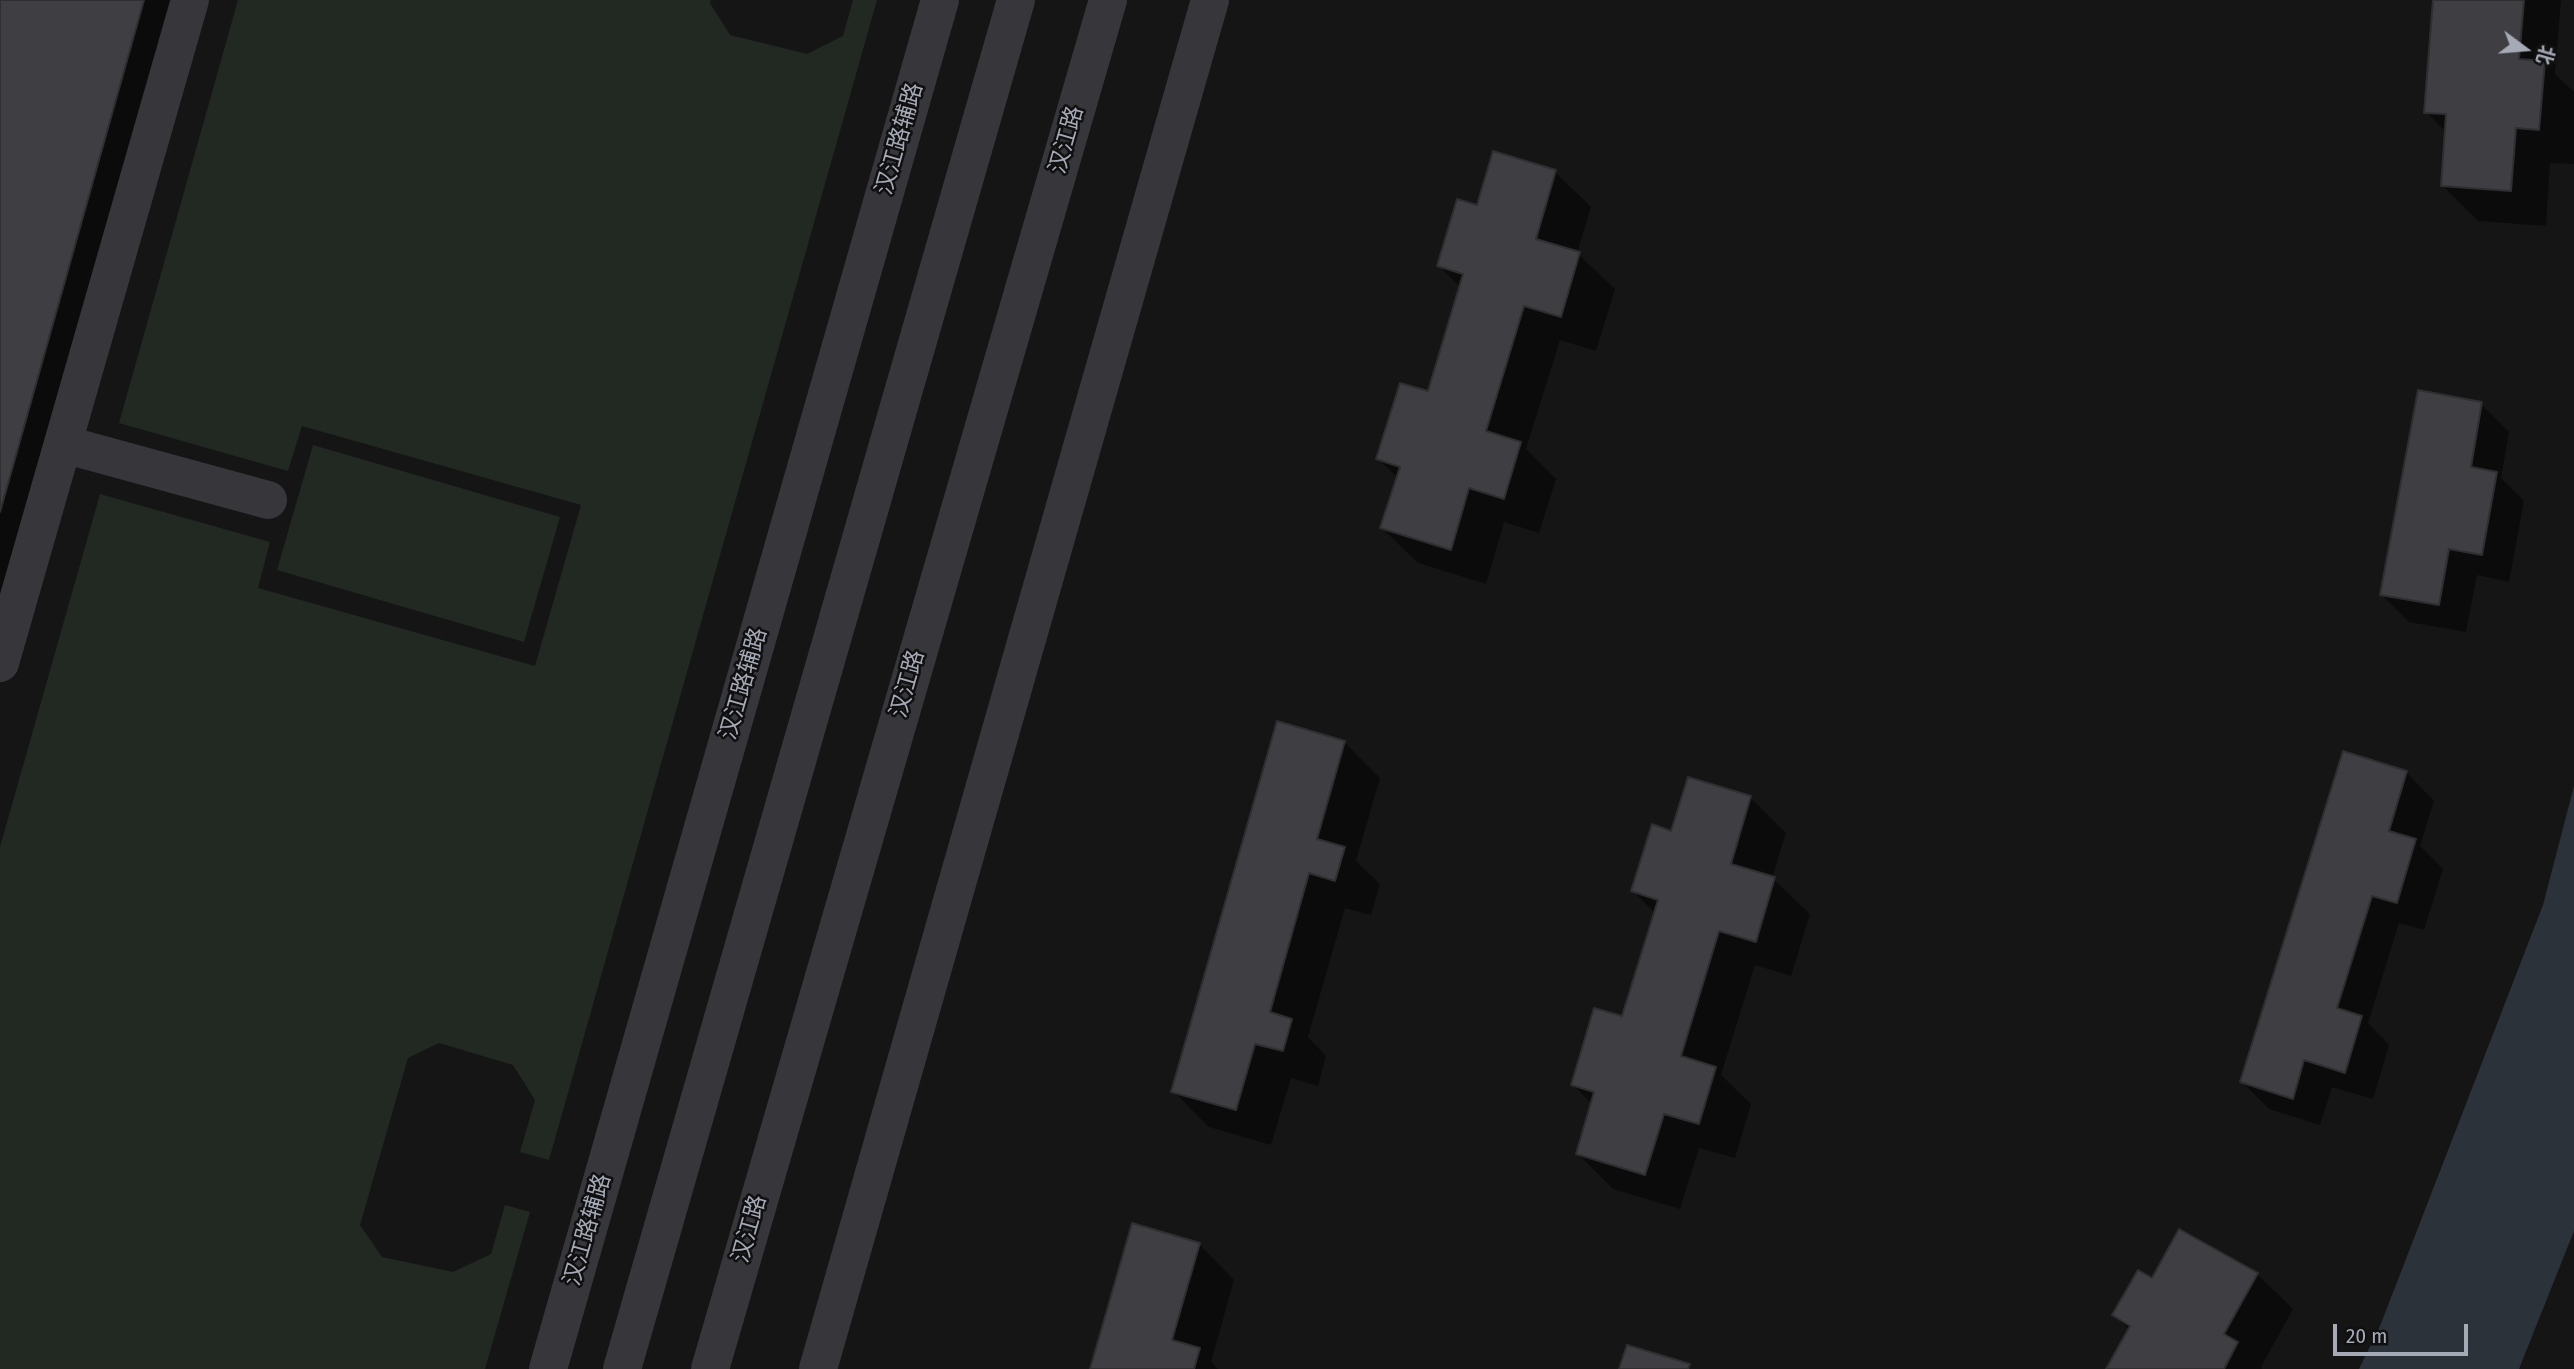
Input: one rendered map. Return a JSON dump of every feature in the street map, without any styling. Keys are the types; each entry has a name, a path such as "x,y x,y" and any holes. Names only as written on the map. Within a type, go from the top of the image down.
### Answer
{"street":[{"path":"0,663 190,0"},
{"name":"汉江路辅路","path":"548,1369 940,0"},
{"path":"622,1369 1016,0"},
{"name":"汉江路","path":"710,1369 1108,0"},
{"path":"818,1369 1210,0"},
{"path":"63,444 268,500"}],"shaded area":[{"path":"238,0 711,0 710,3 730,35 807,54 843,36 853,0 877,0 549,1160 520,1152 535,1100 513,1065 439,1043 408,1058 360,1225 382,1257 453,1272 491,1254 505,1205 530,1212 485,1369 0,1369 0,847 100,494 270,542 258,588 535,666 581,505 302,426 288,471 119,423"},
{"path":"313,445 560,517 524,642 277,570"},
{"path":"2574,786 2574,1231 2519,1369 2359,1369 2380,1326 2543,905"}],"building":[{"path":"0,0 144,0 0,512"},
{"path":"2433,0 2524,0 2519,59 2545,61 2539,130 2516,128 2511,191 2441,186 2446,114 2424,113"},
{"path":"1493,151 1556,170 1536,239 1580,252 1561,317 1524,306 1486,431 1521,442 1504,499 1469,488 1451,550 1380,528 1400,467 1376,459 1400,383 1428,391 1463,274 1437,266 1457,199 1477,205"},
{"path":"2418,390 2482,402 2471,467 2497,472 2482,555 2449,549 2439,605 2380,595"},
{"path":"1277,721 1345,741 1317,839 1345,847 1335,881 1309,873 1270,1012 1292,1019 1283,1051 1255,1044 1236,1110 1171,1092"},
{"path":"2343,751 2407,771 2389,831 2416,839 2397,903 2372,896 2337,1008 2362,1016 2345,1073 2304,1060 2293,1099 2240,1082"},
{"path":"1688,777 1751,796 1731,864 1775,877 1756,942 1719,931 1681,1056 1716,1067 1699,1124 1664,1114 1645,1175 1576,1154 1594,1092 1571,1085 1594,1008 1622,1016 1658,900 1631,891 1652,824 1671,831"},
{"path":"1132,1223 1200,1243 1172,1340 1200,1348 1194,1369 1090,1369"},
{"path":"2179,1229 2258,1273 2224,1334 2238,1342 2224,1369 2106,1369 2130,1326 2112,1315 2138,1270 2152,1278"},
{"path":"1627,1345 1690,1364 1688,1369 1619,1369"}]}
